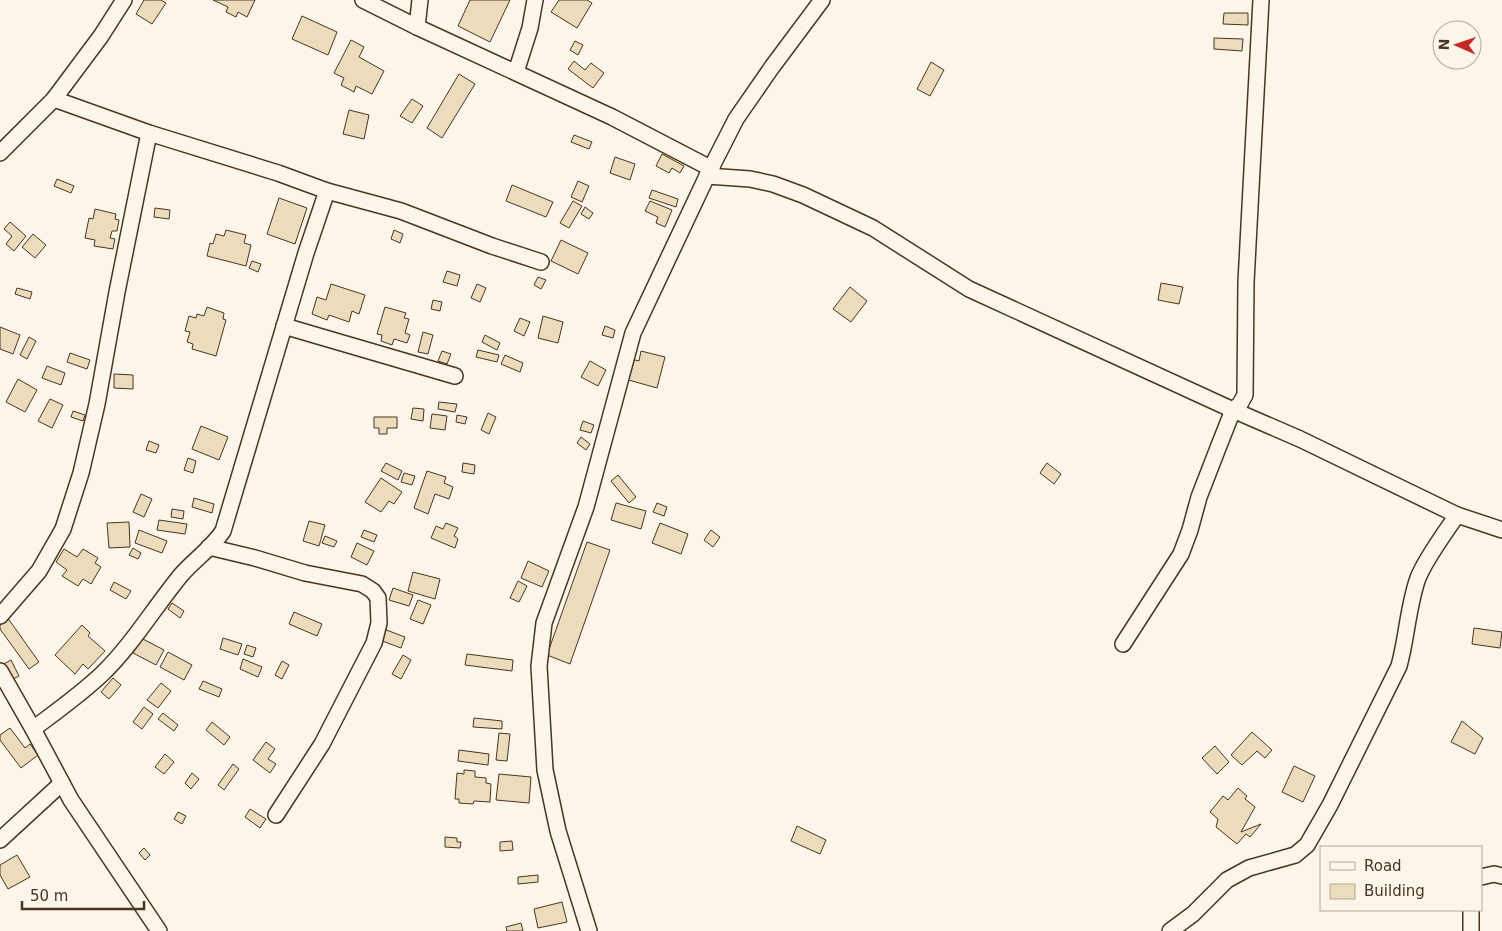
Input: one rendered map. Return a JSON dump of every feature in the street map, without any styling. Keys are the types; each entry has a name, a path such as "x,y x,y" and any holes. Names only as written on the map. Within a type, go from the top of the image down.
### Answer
{"street":[{"path":"0,153 54,99 101,36 124,0"},
{"path":"363,0 612,117 709,173 773,184 803,195 873,228 969,289 1309,443 1456,515 1501,526"},
{"path":"417,27 420,0"},
{"path":"516,72 530,28 535,0"},
{"path":"589,931 558,831 545,770 539,666 544,623 586,507 632,333 736,119 822,0"},
{"path":"1123,644 1181,554 1199,497 1233,410 1240,404 1245,395 1246,273 1261,0"},
{"path":"54,99 149,133 278,173 327,191 401,211 492,246 541,262"},
{"path":"0,616 39,571 63,529 81,473 149,133"},
{"path":"33,729 72,700 103,673 127,646 192,562 218,538 226,524 284,326 327,191"},
{"path":"284,326 455,376"},
{"path":"1170,931 1193,914 1227,880 1249,868 1295,855 1307,845 1330,806 1399,666 1414,591 1419,576 1456,515"},
{"path":"209,547 305,573 362,584 373,590 378,598 380,607 379,623 374,643 322,744 276,815"},
{"path":"0,671 71,800 159,931"},
{"path":"0,840 62,783"},
{"path":"1482,877 1494,874 1502,876"},
{"path":"1471,911 1471,931"}],"building":[{"path":"144,0 161,0 166,3 152,24 136,14"},
{"path":"213,0 255,0 247,17 238,12 236,17 226,12 228,7"},
{"path":"470,0 510,0 490,42 458,26"},
{"path":"559,0 587,0 592,3 577,28 551,12"},
{"path":"1224,13 1248,13 1248,25 1223,24"},
{"path":"302,16 337,32 328,55 292,39"},
{"path":"1214,38 1243,39 1242,51 1214,49"},
{"path":"351,40 364,47 359,57 384,71 372,94 356,86 354,92 341,85 344,78 334,73"},
{"path":"575,41 583,45 578,55 570,50"},
{"path":"574,61 585,70 591,63 604,73 593,88 568,69"},
{"path":"931,62 944,70 930,96 917,89"},
{"path":"459,74 475,84 442,138 427,128"},
{"path":"412,99 423,106 412,123 400,116"},
{"path":"349,110 369,115 364,139 343,134"},
{"path":"574,135 592,142 589,149 571,142"},
{"path":"662,154 684,166 680,173 672,168 669,173 656,166"},
{"path":"615,157 635,164 630,180 610,173"},
{"path":"57,179 74,186 71,193 54,186"},
{"path":"578,181 589,186 582,202 571,197"},
{"path":"512,185 553,202 546,217 506,201"},
{"path":"652,190 678,199 676,207 649,198"},
{"path":"279,198 307,208 295,244 267,234"},
{"path":"573,201 582,206 569,228 560,223"},
{"path":"650,201 672,210 665,227 656,223 658,217 645,211"},
{"path":"585,207 593,213 589,219 581,214"},
{"path":"155,208 170,210 169,219 154,217"},
{"path":"95,209 116,214 115,219 119,220 117,231 112,231 110,238 115,239 113,249 94,246 95,240 85,238 89,218 93,219"},
{"path":"10,222 26,236 14,251 6,244 12,236 4,229"},
{"path":"226,230 246,235 244,243 251,245 246,266 207,256 210,243 213,244 216,234 224,236"},
{"path":"394,230 403,234 400,243 391,239"},
{"path":"33,234 46,245 35,258 22,247"},
{"path":"561,240 588,253 578,274 551,261"},
{"path":"252,261 261,264 258,272 249,268"},
{"path":"447,271 460,275 457,286 443,282"},
{"path":"538,277 546,280 541,289 534,285"},
{"path":"1161,283 1183,287 1179,304 1158,300"},
{"path":"331,284 365,295 359,314 352,311 349,322 329,315 327,320 312,314 317,297 326,300"},
{"path":"477,284 486,288 480,302 471,298"},
{"path":"850,287 867,301 851,322 833,309"},
{"path":"17,288 32,292 30,299 15,294"},
{"path":"433,300 442,302 440,311 431,309"},
{"path":"207,307 224,313 223,319 226,320 216,356 192,349 193,344 187,342 190,332 185,331 189,316 196,318 197,314 204,316"},
{"path":"385,307 406,313 404,318 409,319 405,333 410,335 407,343 394,339 392,345 381,341 382,335 377,334"},
{"path":"543,316 563,322 558,343 538,338"},
{"path":"520,318 530,322 524,336 514,331"},
{"path":"605,326 615,330 613,338 602,335"},
{"path":"0,327 20,335 13,354 0,349"},
{"path":"423,332 433,335 428,354 418,352"},
{"path":"485,335 500,343 497,350 482,342"},
{"path":"29,337 36,341 27,359 20,355"},
{"path":"478,350 499,355 497,362 476,357"},
{"path":"442,351 451,354 447,364 438,361"},
{"path":"641,351 665,357 657,388 625,379 631,359 639,361"},
{"path":"70,353 90,360 87,369 67,362"},
{"path":"505,355 523,363 520,372 501,364"},
{"path":"590,361 606,370 598,386 581,377"},
{"path":"47,366 65,373 61,385 42,378"},
{"path":"114,374 133,375 133,389 114,388"},
{"path":"18,379 37,390 25,412 6,402"},
{"path":"50,399 63,405 52,428 38,421"},
{"path":"439,402 457,404 455,412 438,409"},
{"path":"413,408 424,409 423,421 411,419"},
{"path":"73,411 85,415 83,421 71,417"},
{"path":"488,413 496,417 489,434 481,430"},
{"path":"432,414 447,416 445,430 430,428"},
{"path":"457,415 467,417 465,424 456,422"},
{"path":"374,417 397,417 397,428 387,428 387,434 379,434 379,428 374,428"},
{"path":"583,421 594,425 591,433 580,430"},
{"path":"201,426 228,437 219,460 192,449"},
{"path":"581,437 590,444 586,450 577,443"},
{"path":"149,441 159,445 156,453 146,450"},
{"path":"188,458 196,461 193,473 184,470"},
{"path":"386,463 402,471 398,480 381,471"},
{"path":"463,463 475,465 474,474 462,472"},
{"path":"1047,463 1061,474 1054,484 1040,473"},
{"path":"427,471 446,477 444,483 453,487 449,499 435,494 428,514 414,508"},
{"path":"404,473 415,476 412,485 401,482"},
{"path":"618,475 636,497 629,503 611,481"},
{"path":"381,478 402,492 394,504 389,501 381,512 365,502"},
{"path":"141,494 152,499 144,517 133,512"},
{"path":"194,498 214,504 212,513 192,507"},
{"path":"616,503 646,511 641,529 611,520"},
{"path":"657,503 667,507 664,516 653,512"},
{"path":"172,509 184,511 183,519 171,517"},
{"path":"159,520 187,524 185,534 157,530"},
{"path":"309,521 325,525 319,546 303,541"},
{"path":"129,522 130,547 109,548 107,523"},
{"path":"446,523 458,528 454,536 458,539 455,548 431,538 436,526 443,529"},
{"path":"660,523 688,534 681,554 652,543"},
{"path":"139,530 167,541 162,553 135,543"},
{"path":"364,530 377,535 374,542 361,537"},
{"path":"711,530 720,537 713,547 704,540"},
{"path":"325,536 337,541 334,547 322,543"},
{"path":"587,542 610,550 570,664 547,655"},
{"path":"357,543 374,551 367,565 351,557"},
{"path":"133,548 141,553 138,559 129,555"},
{"path":"64,549 77,557 83,549 98,558 95,563 101,567 91,584 83,579 78,586 62,576 67,570 56,562"},
{"path":"528,561 549,571 542,587 521,578"},
{"path":"413,572 440,579 435,599 408,591"},
{"path":"518,581 527,586 519,602 510,598"},
{"path":"114,582 131,591 126,599 110,590"},
{"path":"393,588 413,595 409,606 389,600"},
{"path":"418,600 431,605 423,624 410,619"},
{"path":"172,603 184,611 180,618 168,609"},
{"path":"294,612 322,624 317,636 289,624"},
{"path":"7,617 39,662 29,669 0,629 0,623"},
{"path":"82,625 90,633 88,636 105,651 88,669 83,664 75,674 55,655"},
{"path":"381,628 405,637 401,648 377,639"},
{"path":"1474,628 1502,632 1500,648 1472,644"},
{"path":"141,638 164,650 156,665 133,653"},
{"path":"223,638 242,644 238,655 220,649"},
{"path":"247,645 256,648 253,657 244,654"},
{"path":"168,652 192,665 184,680 160,667"},
{"path":"467,654 513,660 512,671 465,665"},
{"path":"403,655 411,660 401,679 392,674"},
{"path":"243,659 262,667 258,677 240,669"},
{"path":"11,660 19,676 9,681 0,666"},
{"path":"282,661 289,665 282,679 275,675"},
{"path":"113,678 121,685 109,699 101,692"},
{"path":"203,681 222,689 219,697 199,689"},
{"path":"161,683 171,691 158,708 147,700"},
{"path":"144,707 153,714 142,729 133,722"},
{"path":"163,713 178,725 174,731 158,719"},
{"path":"474,718 502,721 502,729 473,727"},
{"path":"1462,721 1483,738 1475,754 1451,742"},
{"path":"212,722 230,737 224,745 206,730"},
{"path":"10,728 25,748 30,744 38,755 21,768 0,740 0,735"},
{"path":"1252,732 1272,750 1265,758 1257,751 1242,765 1231,755"},
{"path":"499,733 510,734 507,761 496,760"},
{"path":"266,742 275,749 268,759 276,764 270,773 253,760"},
{"path":"1215,746 1229,762 1217,774 1202,758"},
{"path":"459,750 489,754 488,765 458,761"},
{"path":"165,754 174,762 164,774 155,767"},
{"path":"233,764 239,769 224,790 218,785"},
{"path":"1294,766 1315,776 1303,802 1282,792"},
{"path":"464,770 475,771 475,777 486,778 486,783 491,784 490,802 474,801 473,804 459,803 459,799 455,799 457,773 464,774"},
{"path":"192,773 199,779 191,789 185,783"},
{"path":"499,774 531,777 529,803 496,800"},
{"path":"1238,788 1247,796 1245,799 1255,807 1241,832 1261,824 1250,837 1246,834 1237,844 1216,827 1218,819 1210,812 1223,796 1228,800"},
{"path":"250,809 266,819 260,828 245,817"},
{"path":"178,812 186,816 182,824 174,819"},
{"path":"797,826 826,840 820,854 791,841"},
{"path":"445,837 457,838 457,842 461,842 460,848 445,847"},
{"path":"512,841 513,850 500,851 500,842"},
{"path":"144,848 150,855 145,860 139,853"},
{"path":"17,855 30,877 8,889 0,875 0,865"},
{"path":"538,875 538,882 518,884 518,877"},
{"path":"562,902 567,922 538,928 534,909"},
{"path":"521,923 523,931 507,931 506,927"}]}
